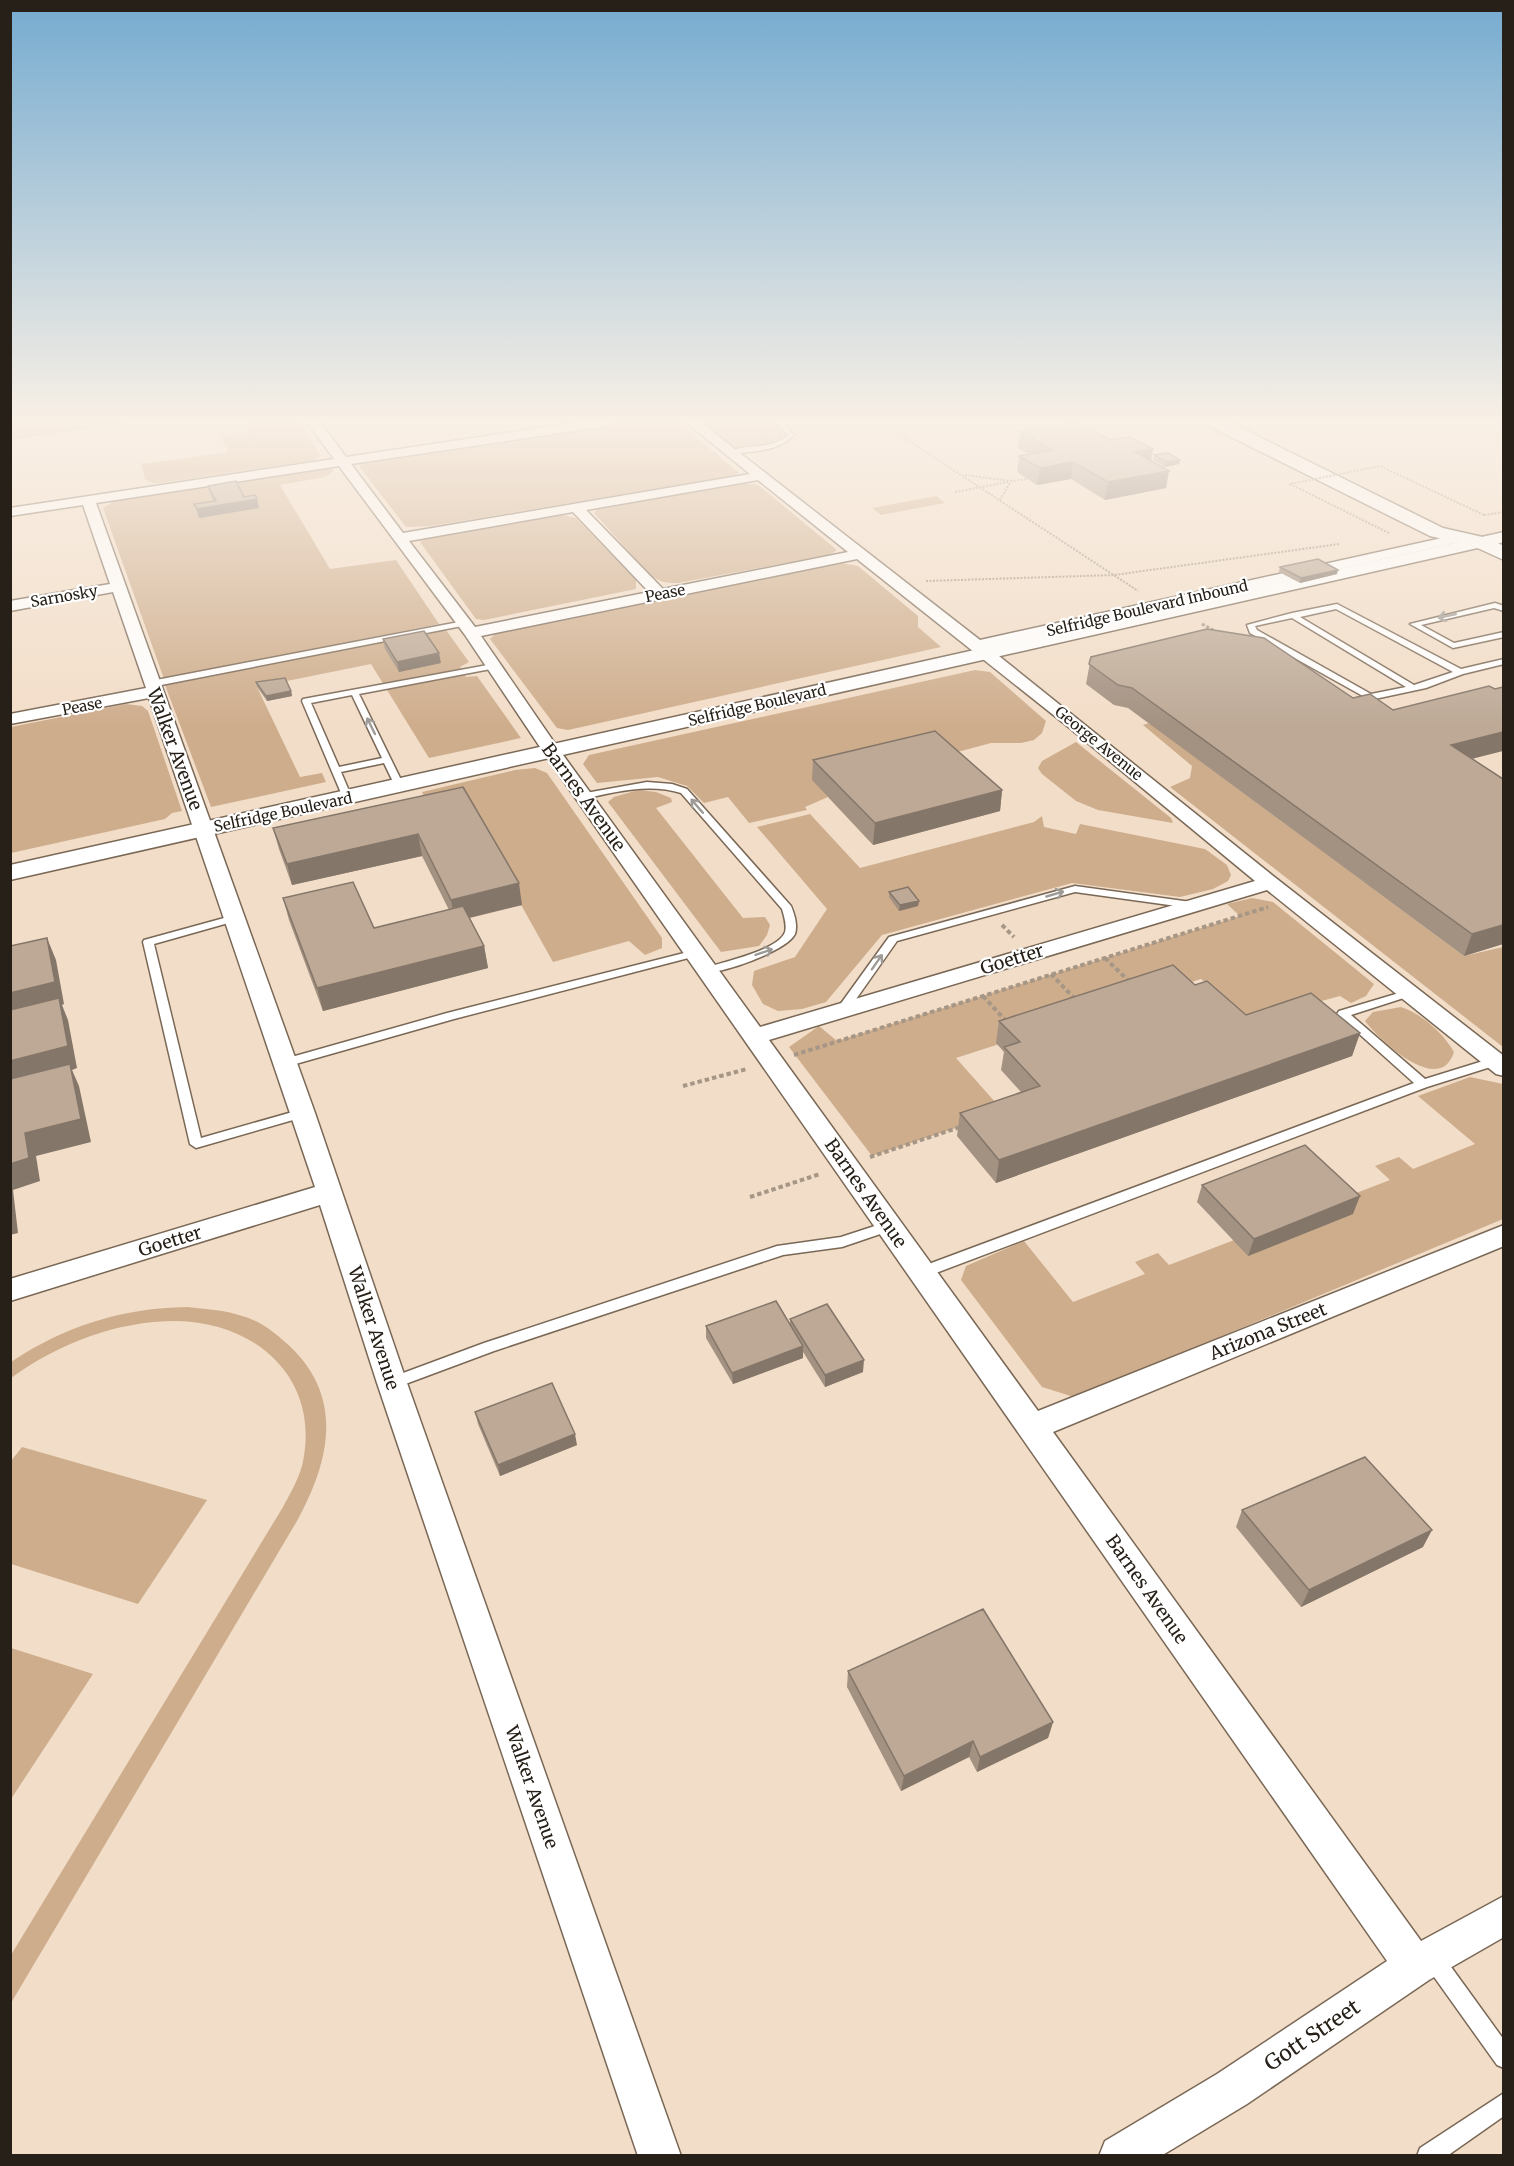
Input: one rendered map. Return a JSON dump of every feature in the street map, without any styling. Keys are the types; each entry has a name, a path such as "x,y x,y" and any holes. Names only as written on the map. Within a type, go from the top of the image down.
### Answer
{"main road":[{"path":"1419,523 1437,532 1480,542 1503,554"},
{"path":"1460,523 1466,526 1480,542"}],"street":[{"name":"Walker Avenue","path":"96,523 303,1113 392,1383 660,2156"},
{"name":"Barnes Avenue","path":"389,523 468,628 552,752 1032,1427 1423,1961"},
{"path":"400,538 488,523"},
{"path":"591,523 659,594"},
{"name":"George Avenue","path":"820,523 1500,1064"},
{"name":"Selfridge Boulevard","path":"10,873 552,752 980,650 1503,537"},
{"name":"Selfridge Boulevard Inbound","path":"980,650 1460,538"},
{"name":"Pease","path":"468,628 659,594 859,554"},
{"name":"Sarnosky","path":"10,606 118,587"},
{"name":"Pease","path":"10,719 153,688"},
{"name":"Goetter","path":"755,1036 1270,883"},
{"name":"Goetter","path":"10,1290 330,1192"},
{"name":"Arizona Street","path":"1032,1427 1503,1235"},
{"name":"Gott Street","path":"1120,2156 1232,2089 1423,1961 1503,1915"}],"lane":[{"path":"1503,609 1495,605 1414,624 1453,646 1503,634"},
{"path":"1460,672 1341,607 1331,606 1251,625 1250,628 1363,696 1378,697 1423,686 1460,672 1503,661"},
{"path":"1292,615 1413,688"},
{"path":"153,688 468,628"},
{"path":"348,798 306,700 493,666"},
{"path":"354,692 399,786"},
{"path":"336,770 387,760"},
{"path":"285,1063 430,1022 702,962 777,948 789,937 791,925 787,908 684,791 671,786 648,784 584,796"},
{"path":"843,1009 893,939 1075,889 1191,905"},
{"path":"235,918 148,942 196,1144 303,1113"},
{"path":"1409,993 1344,1014 1423,1084"},
{"path":"923,1272 1423,1084 1500,1064"},
{"path":"392,1383 489,1347 782,1250 842,1242 890,1226"},
{"path":"1423,1961 1503,2058"},
{"path":"1428,2156 1503,2103"}],"path":[{"path":"1035,523 1138,591"},
{"path":"1371,523 1391,534 1380,536"},
{"path":"899,586 924,581 1114,575 1293,552 1347,542"},
{"path":"683,1086 773,1061 1292,900"},
{"path":"1105,958 1136,988"},
{"path":"983,996 1012,1028"},
{"path":"750,1197 971,1123"}],"shaded area":[{"path":"108,523 303,523 330,569 396,560 439,624 164,679"},
{"path":"403,523 449,523 431,526 406,527"},
{"path":"505,523 581,523 636,580 636,589 484,620 476,619 420,542 429,536"},
{"path":"603,523 804,523 837,550 829,555 678,583 658,580 648,573"},
{"path":"841,563 858,566 918,616 918,627 941,647 568,730 557,728 490,639 496,633"},
{"path":"446,630 469,662 460,667 466,677 477,676 521,738 429,758 371,664 257,687 300,777 322,773 326,782 211,807 165,685"},
{"path":"975,670 990,672 1046,721 1042,733 1034,740 1021,743 991,743 939,757 813,780 828,797 805,807 807,810 749,823 728,797 704,803 687,786 658,777 597,783 583,764 589,755"},
{"path":"126,704 142,706 148,711 182,811 172,813 165,819 11,853 11,727"},
{"path":"1149,723 1464,956 1503,947 1503,1047 1170,787 1190,778 1192,766 1143,725"},
{"path":"1076,742 1171,818 1173,823 1098,810 1076,801 1042,774 1038,768 1042,761"},
{"path":"535,768 547,773 662,938 662,948 645,955 629,941 553,962 467,808 432,815 422,792 515,770"},
{"path":"638,790 656,792 671,798 672,802 656,808 743,918 765,917 770,925 767,935 759,946 721,952 608,802 614,797"},
{"path":"810,814 860,868 1034,822 1042,816 1044,827 1076,834 1080,824 1205,849 1227,865 1231,875 1228,881 1213,889 1180,897 1072,883 882,935 826,1002 802,1009 778,1011 763,1004 752,985 754,971 795,957 827,909 757,827"},
{"path":"1252,898 1273,902 1374,984 1366,996 1351,1003 1340,996 1314,1003 1259,1031 1201,979 956,1058 1004,1112 872,1156 789,1047 819,1026 837,1041 1240,916 1227,904"},
{"path":"1401,1007 1424,1019 1444,1038 1454,1052 1447,1064 1436,1069 1410,1061 1383,1041 1365,1021 1373,1012"},
{"path":"1470,1077 1503,1084 1503,1219 1093,1390 1074,1397 1042,1387 961,1280 966,1266 1024,1241 1073,1302 1145,1274 1135,1262 1158,1253 1169,1265 1390,1180 1375,1166 1399,1157 1413,1169 1475,1144 1418,1096"},
{"path":"187,1307 229,1312 254,1320 280,1338 304,1362 317,1383 324,1405 326,1428 324,1451 309,1498 297,1521 11,2003 11,1955 283,1507 302,1466 306,1435 302,1408 293,1383 277,1362 257,1345 233,1332 206,1324 176,1321 154,1322 110,1330 68,1345 11,1378 11,1362 52,1338 95,1321 140,1311"},
{"path":"22,1447 207,1500 138,1604 11,1564 11,1461"},
{"path":"10,1648 93,1674 11,1799"}],"building":[{"path":"1318,559 1338,570 1301,578 1280,567"},
{"path":"1207,629 1264,638 1353,698 1370,694 1393,710 1489,686 1495,689 1503,687 1503,732 1451,745 1503,779 1503,925 1472,934 1132,688 1118,685 1089,664 1091,657"},
{"path":"424,631 439,653 397,662 383,639"},
{"path":"285,678 291,691 266,696 256,682"},
{"path":"935,731 1002,790 875,823 813,760"},
{"path":"463,787 519,883 451,900 418,834 287,864 273,828"},
{"path":"353,882 374,928 463,906 484,946 317,988 283,898"},
{"path":"908,887 919,901 900,905 889,892"},
{"path":"47,938 55,982 10,993 10,946"},
{"path":"1173,965 1195,985 1207,981 1246,1015 1311,993 1360,1033 999,1160 960,1113 1040,1086 1004,1047 1020,1042 999,1021"},
{"path":"59,998 68,1046 10,1061 10,1010"},
{"path":"70,1064 81,1119 25,1133 29,1158 10,1164 10,1079"},
{"path":"1305,1145 1360,1196 1254,1239 1202,1185"},
{"path":"776,1301 803,1346 732,1373 706,1326"},
{"path":"827,1304 864,1360 825,1375 790,1319"},
{"path":"552,1383 575,1434 498,1465 475,1412"},
{"path":"1365,1457 1432,1530 1309,1590 1242,1510"},
{"path":"983,1609 1053,1722 980,1757 973,1741 904,1776 848,1671"}]}
